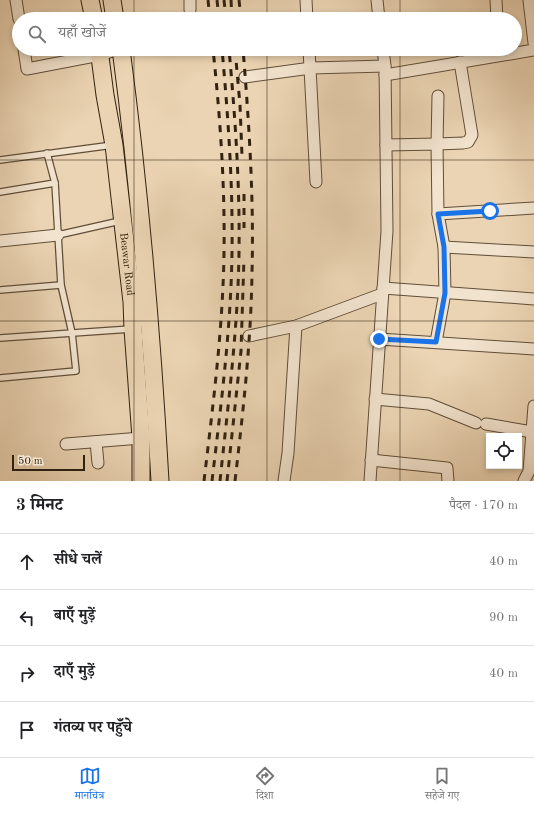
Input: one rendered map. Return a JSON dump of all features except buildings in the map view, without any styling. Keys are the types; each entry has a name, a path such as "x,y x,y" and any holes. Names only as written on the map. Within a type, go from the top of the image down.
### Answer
{"main road":[{"path":"90,0 93,12"},
{"path":"112,0 114,12"},
{"name":"Beawar Road","path":"100,56 114,144 132,218 132,302 141,438 141,481"},
{"name":"Beawar Road","path":"120,56 132,218 156,399 160,481"},
{"path":"138,400 156,399"}],"street":[{"path":"16,0 18,12"},
{"path":"306,0 307,12"},
{"path":"377,0 378,12"},
{"path":"496,0 497,12"},
{"path":"529,0 534,43"},
{"path":"522,51 534,50"},
{"path":"25,56 27,69 82,56"},
{"path":"310,56 316,182"},
{"path":"370,481 387,231 384,56"},
{"path":"245,76 311,68 385,71 460,62 483,56"},
{"path":"386,145 468,142 472,135 460,62"},
{"path":"436,342 445,293 444,247 438,214 438,96"},
{"path":"438,214 534,208"},
{"path":"0,241 58,235"},
{"path":"444,247 534,252"},
{"path":"249,336 296,326 383,291 445,293 534,299"},
{"path":"284,481 288,453 296,326"},
{"path":"379,339 534,349"},
{"path":"376,399 429,404 482,423 532,432"},
{"path":"524,481 529,471 534,406"},
{"path":"66,444 141,438"},
{"path":"96,442 98,463"},
{"path":"371,460 447,468 448,481"}],"lane":[{"path":"0,160 114,144"},
{"path":"0,378 76,371 72,333 60,285 55,183 47,153"},
{"path":"0,192 55,183"},
{"path":"58,235 132,218"},
{"path":"0,290 60,285"},
{"path":"0,338 133,329"}],"railway":[{"path":"208,0 209,12"},
{"path":"217,0 218,12"},
{"path":"224,0 225,12"},
{"path":"231,0 232,12"},
{"path":"239,0 240,12"},
{"path":"204,481 220,338 224,252 222,150 214,56"},
{"path":"212,481 228,338 232,252 230,150 223,56"},
{"path":"220,481 235,338 239,252 237,150 230,56"},
{"path":"236,56 240,105 242,156"},
{"path":"235,481 244,403 252,273 250,161 244,56"},
{"path":"244,194 244,228"},
{"path":"227,481 241,351 244,258"}],"route":[{"path":"379,339 436,342 445,293 444,247 438,214 490,211"}]}
